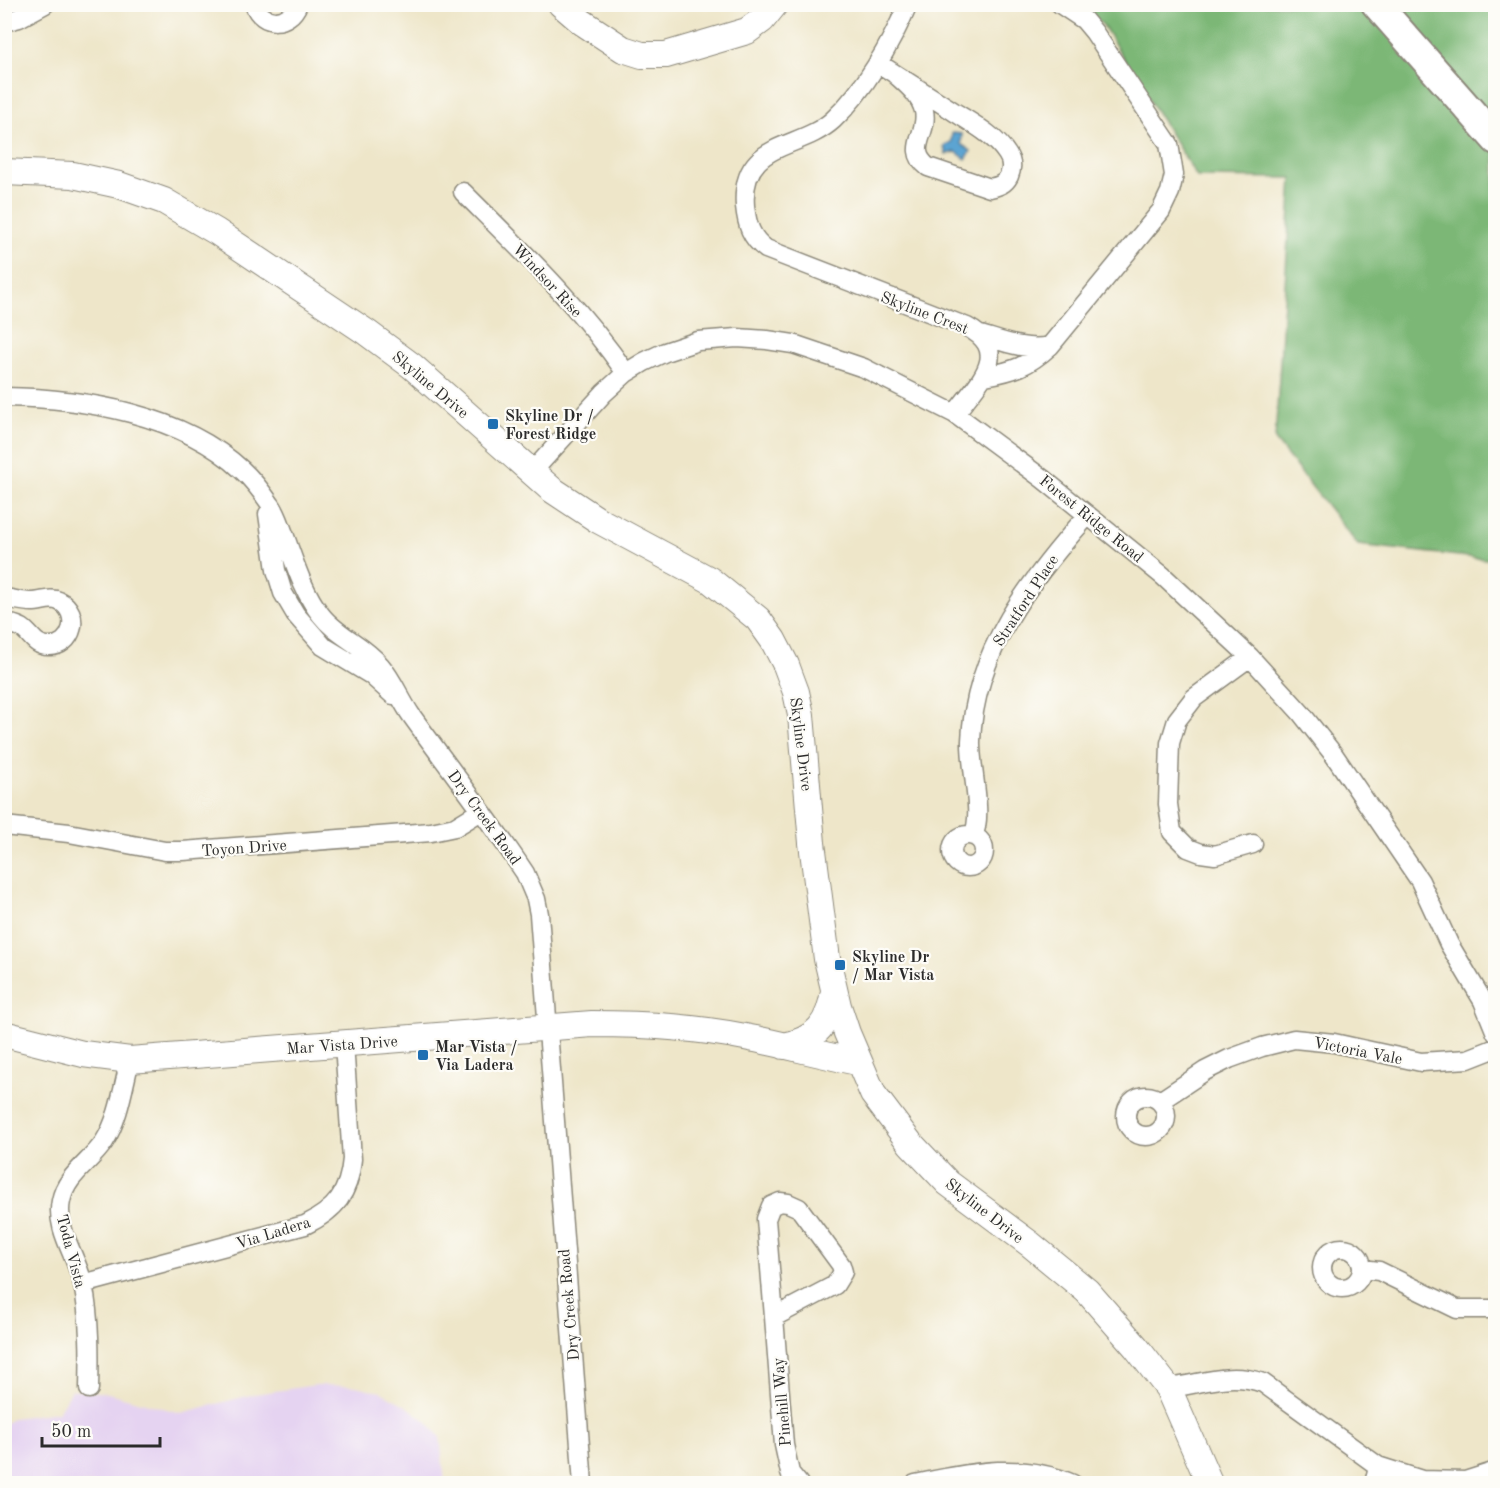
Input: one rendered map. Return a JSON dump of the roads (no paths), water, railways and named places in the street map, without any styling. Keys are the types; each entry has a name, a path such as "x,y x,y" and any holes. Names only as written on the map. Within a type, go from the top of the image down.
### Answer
{"main road":[{"path":"1376,4 1496,140"}],"street":[{"path":"4,22 19,18 45,4"},
{"path":"254,4 263,18 277,22 290,17 298,4"},
{"path":"561,4 582,22 623,49 642,55 666,55 747,31 762,20 775,4"},
{"name":"Skyline Crest","path":"908,4 878,63 833,120 822,128 776,148 752,169 744,196 746,214 756,242 766,249 981,335 988,345 990,355 985,376"},
{"path":"955,414 985,376 1014,371 1037,358 1050,346 1161,211 1170,192 1174,175 1169,144 1094,32 1084,20 1060,4"},
{"path":"878,63 895,74 972,124 997,143 1007,153 1011,162 1008,179 1000,186 990,188 928,167 921,162 917,154 925,113 916,93 895,74"},
{"name":"Skyline Drive","path":"4,172 74,175 120,185 164,201 217,232 366,332 411,366 552,489 598,520 684,564 710,580 758,619 773,640 786,665 801,715 812,843 827,959 834,991 858,1062 873,1094 910,1143 948,1183 1030,1244 1087,1291 1136,1347 1168,1388 1210,1484"},
{"name":"Windsor Rise","path":"463,192 548,277 599,336 626,373"},
{"path":"981,335 1028,348 1038,349 1050,346"},
{"name":"Forest Ridge Road","path":"531,473 604,393 626,373 665,352 698,341 737,338 793,344 864,368 955,414 1043,479 1174,586 1250,657 1300,712 1334,755 1420,881 1449,944 1483,1001 1496,1033"},
{"name":"Dry Creek Road","path":"4,397 111,407 157,421 231,460 250,478 275,513 315,607 333,626 368,652 381,665 409,711 525,873 536,899 539,914 583,1484"},
{"name":"Stratford Place","path":"973,836 977,819 971,745 972,724 983,673 994,642 1042,570 1088,515"},
{"path":"4,598 33,602 55,599 68,608 73,622 68,637 63,642 48,646 34,640 17,625 4,622"},
{"path":"1250,657 1194,698 1177,720 1170,743 1167,804 1172,832 1188,848 1215,855 1253,844"},
{"name":"Toyon Drive","path":"4,826 69,833 165,851 183,852 431,832 455,827 481,811"},
{"path":"784,1046 800,1043 812,1036 822,1025 831,1011 834,991"},
{"name":"Mar Vista Drive","path":"4,1034 83,1054 130,1060 625,1024 745,1037 858,1062"},
{"name":"Victoria Vale","path":"1160,1101 1205,1071 1229,1059 1294,1039 1334,1042 1421,1062 1468,1059 1496,1048"},
{"name":"Via Ladera","path":"83,1284 305,1225 328,1211 346,1189 351,1176 352,1159 344,1044"},
{"path":"784,1046 828,1066 873,1094"},
{"name":"Toda Vista","path":"89,1389 90,1338 83,1284 63,1228 61,1200 74,1175 96,1152 112,1127 130,1060"},
{"name":"Pinehill Way","path":"774,1317 835,1285 843,1272 841,1265 799,1208 780,1202 771,1206 766,1219 784,1445 790,1473 799,1484"},
{"path":"1362,1269 1379,1272 1457,1309 1496,1310"},
{"path":"1168,1388 1233,1376 1247,1377 1263,1383 1376,1475 1422,1480 1465,1481 1496,1471"},
{"path":"915,1484 973,1473 1011,1469 1041,1473 1073,1484"}],"water":[{"path":"952,133 962,134 961,144 971,151 966,159 956,152 946,154 944,146 951,142"}],"place":[{"name":"Skyline Dr / Forest Ridge","path":"493,424"},
{"name":"Skyline Dr / Mar Vista","path":"840,965"},
{"name":"Mar Vista / Via Ladera","path":"423,1055"}]}
